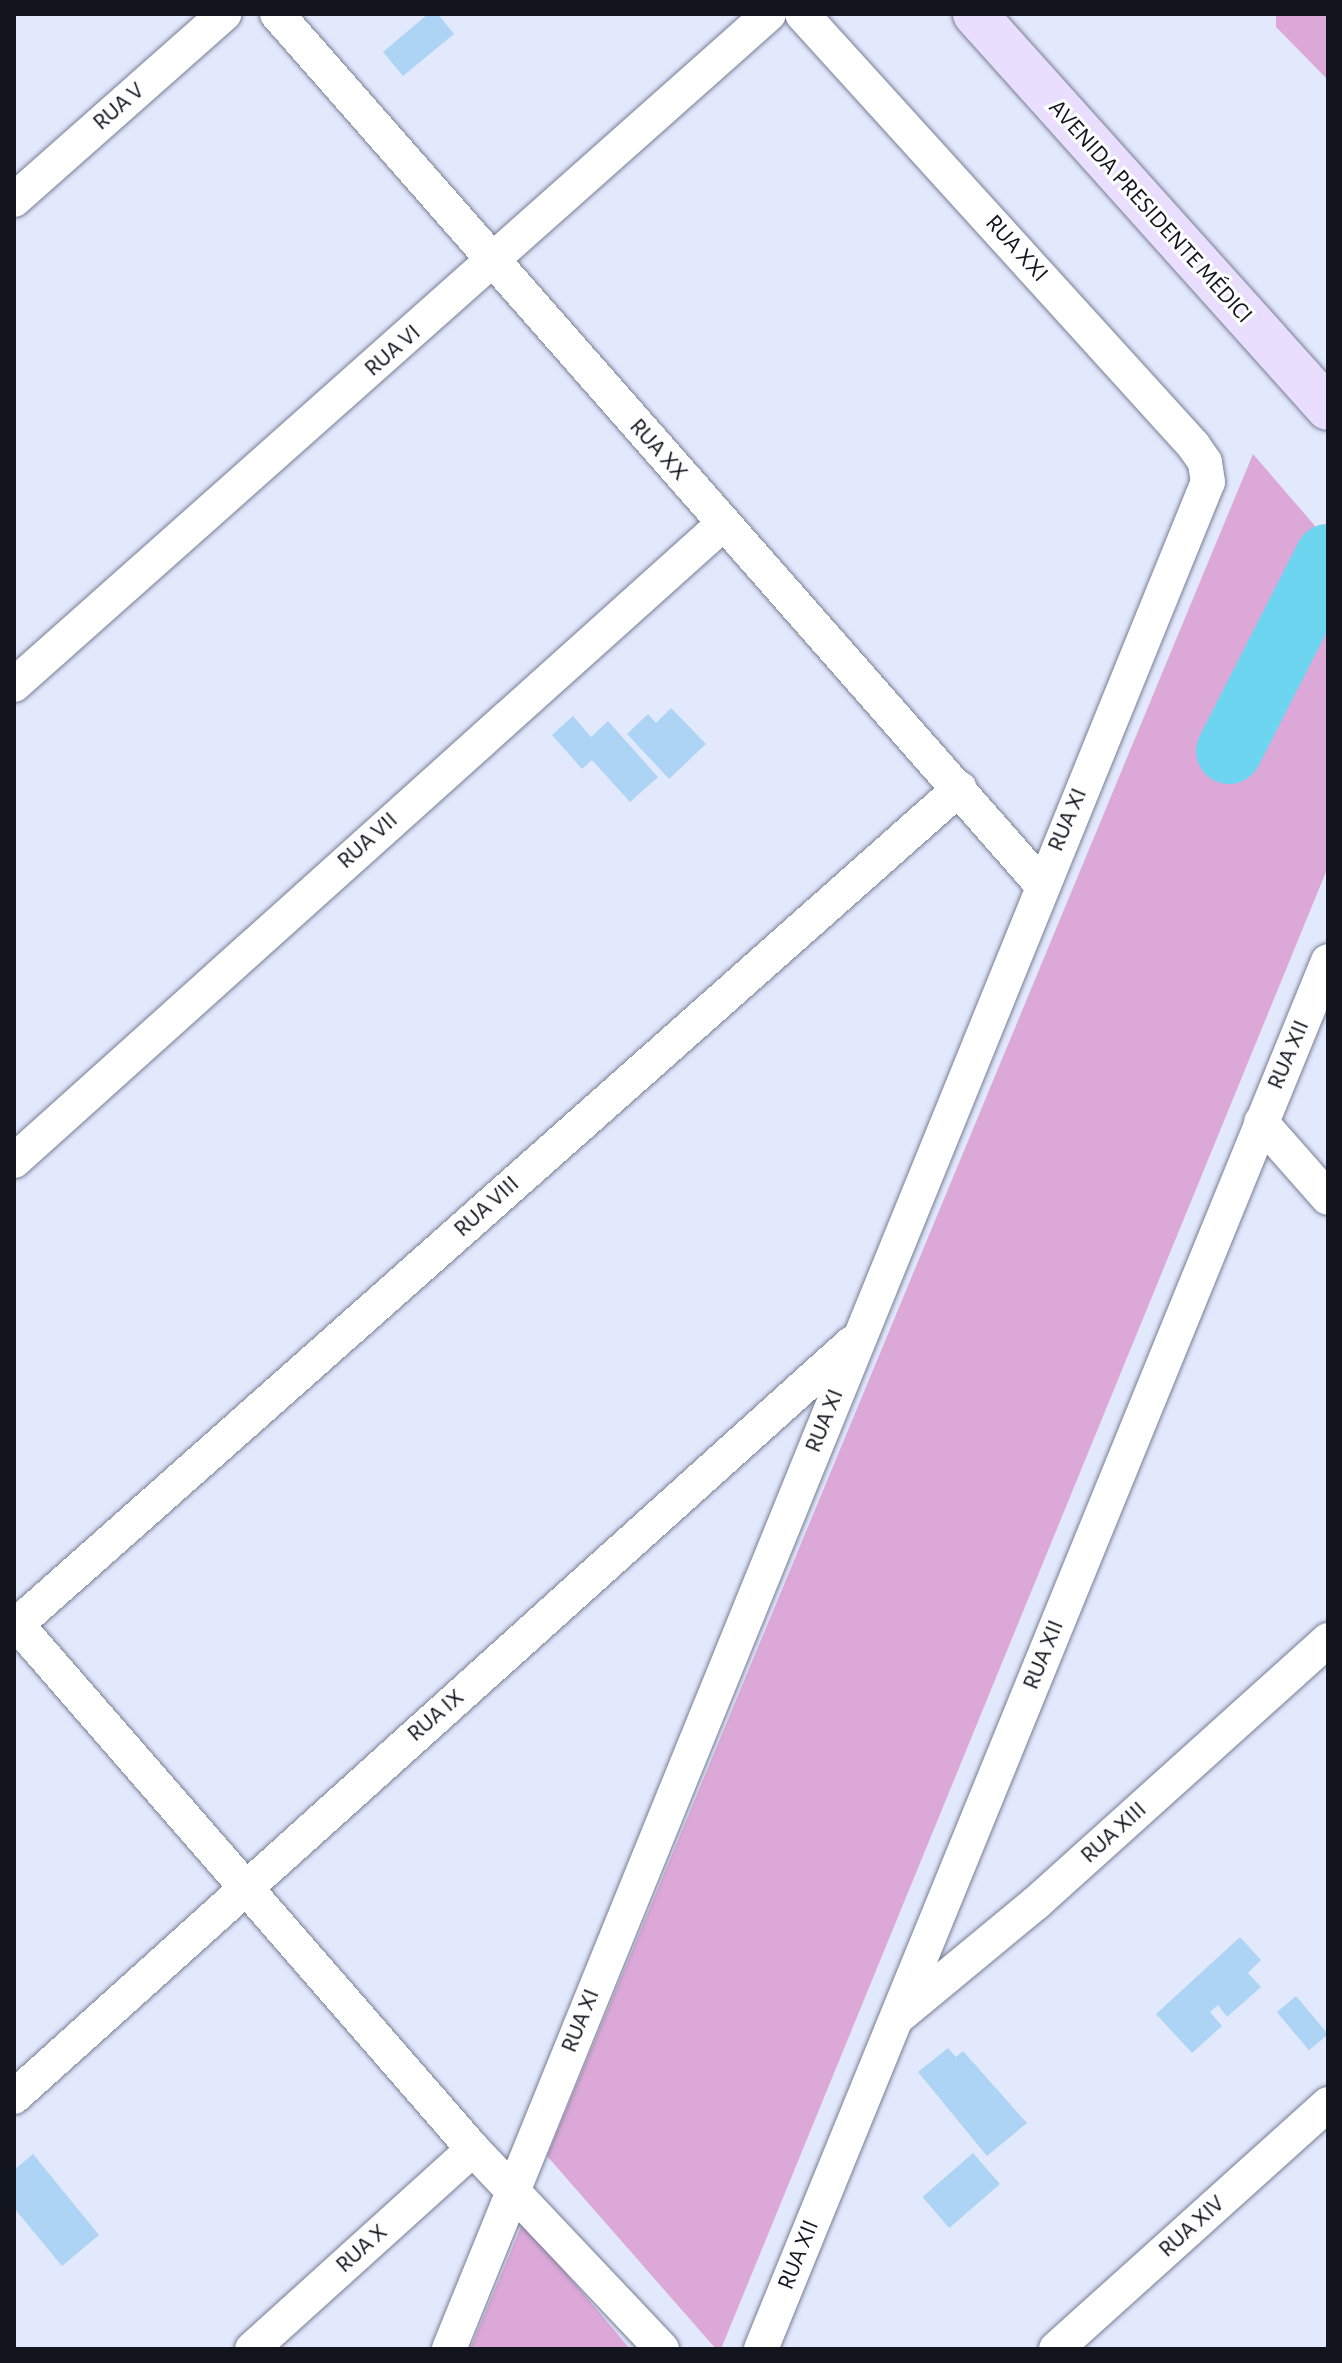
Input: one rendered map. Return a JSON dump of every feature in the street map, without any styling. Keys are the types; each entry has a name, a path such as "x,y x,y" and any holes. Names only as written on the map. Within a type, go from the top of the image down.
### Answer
{"main road":[{"name":"AVENIDA PRESIDENTE MÉDICI","path":"975,14 1328,408"}],"street":[{"name":"RUA V","path":"14,200 224,14"},
{"name":"RUA XX","path":"277,14 491,264 960,788 1041,884"},
{"name":"RUA VI","path":"14,685 769,14"},
{"name":"RUA XXI","path":"802,14 1194,446 1205,462 1205,494"},
{"name":"RUA XI","path":"449,2349 1041,884 1205,494"},
{"name":"RUA VII","path":"14,1161 723,524"},
{"name":"RUA VIII","path":"15,1624 960,788"},
{"name":"RUA XII","path":"761,2349 1328,961"},
{"path":"1261,1122 1328,1198"},
{"name":"RUA IX","path":"14,2097 244,1885 859,1337"},
{"path":"15,1624 473,2149 662,2349"},
{"name":"RUA XIII","path":"895,2020 1048,1893 1328,1640"},
{"name":"RUA XIV","path":"1056,2349 1328,2104"},
{"name":"RUA X","path":"252,2349 473,2149"}],"shaded area":[{"path":"1276,14 1328,14 1328,80 1276,27"},
{"path":"1253,454 1328,541 1328,867 721,2349 716,2349 547,2156"},
{"path":"523,2222 630,2349 470,2349"}],"building":[{"path":"428,14 438,14 454,34 403,76 383,52"},
{"path":"671,708 706,744 669,779 627,734 648,714 656,723"},
{"path":"573,716 591,737 608,721 658,777 630,802 592,760 582,769 552,735"},
{"path":"1240,1937 1261,1960 1248,1973 1261,1987 1227,2017 1218,2005 1210,2012 1222,2026 1192,2053 1156,2014"},
{"path":"1296,1996 1328,2034 1309,2050 1277,2012"},
{"path":"948,2048 956,2057 963,2051 1027,2123 987,2156 918,2072"},
{"path":"973,2153 1000,2184 949,2228 922,2197"},
{"path":"33,2154 99,2235 62,2266 14,2208 14,2170"}],"waterway":[{"path":"1229,751 1328,557"}]}
